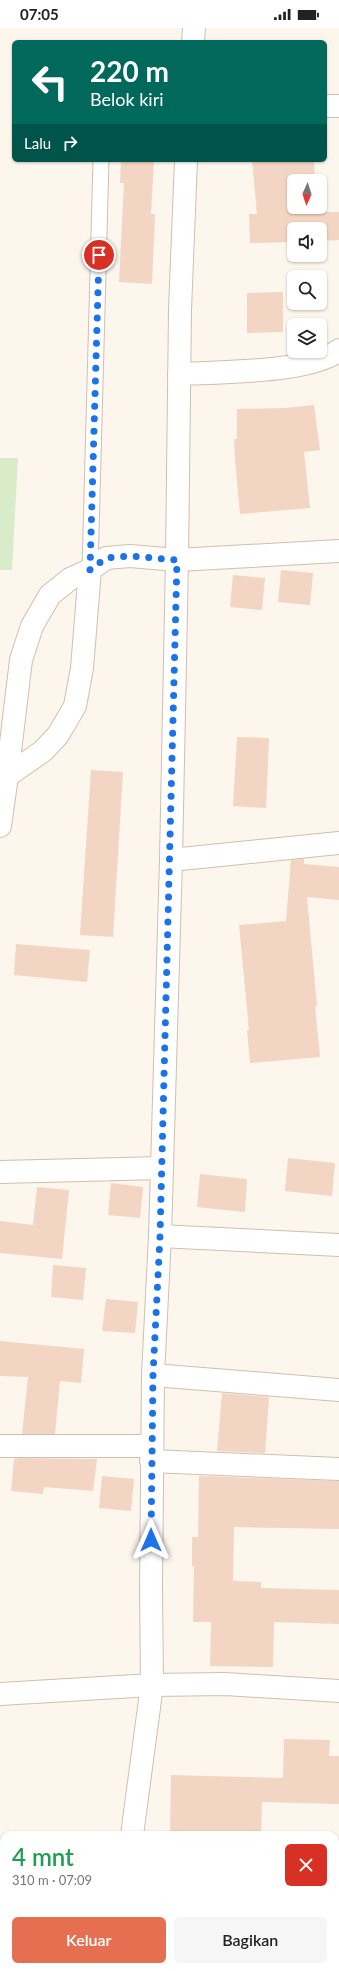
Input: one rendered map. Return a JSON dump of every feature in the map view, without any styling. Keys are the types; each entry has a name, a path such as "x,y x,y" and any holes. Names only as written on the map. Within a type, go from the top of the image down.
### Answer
{"street":[{"path":"193,40 194,28"},
{"path":"327,106 339,106"},
{"path":"133,1831 152,1685 153,1375 160,1236 171,860 179,374 186,162"},
{"path":"179,374 281,368 317,361 339,350"},
{"path":"0,826 21,660 32,626 50,595 70,579 90,570 106,558 130,556 177,560 339,551"},
{"path":"7,776 43,751 58,736 75,706 82,668 90,570"},
{"path":"171,860 339,843"},
{"path":"0,1172 162,1168"},
{"path":"160,1236 339,1245"},
{"path":"153,1375 339,1390"},
{"path":"0,1446 152,1453 339,1470"},
{"path":"0,1694 152,1685 226,1684 339,1691"}],"lane":[{"path":"90,570 101,162"}],"green space":[{"path":"0,458 18,458 12,570 0,570"}],"building":[{"path":"121,162 154,162 151,214 155,214 152,284 119,282 124,183 120,183"},
{"path":"252,162 314,162 315,174 287,174 287,214 327,214 327,212 339,212 339,240 327,241 327,222 287,222 287,242 250,243 249,214 257,214"},
{"path":"283,292 283,332 247,333 247,293"},
{"path":"314,405 320,450 304,452 310,508 240,514 234,439 237,439 237,409 285,408"},
{"path":"281,570 313,573 310,605 278,602"},
{"path":"233,575 265,578 262,610 230,607"},
{"path":"237,737 269,738 266,808 233,806"},
{"path":"91,770 123,772 113,937 80,935"},
{"path":"304,859 304,864 339,867 339,900 307,897 320,1057 250,1063 247,1030 249,1030 239,925 286,921 291,860"},
{"path":"16,944 90,950 87,982 14,975"},
{"path":"288,1158 335,1163 332,1196 285,1191"},
{"path":"200,1174 247,1179 245,1212 197,1207"},
{"path":"111,1183 143,1187 140,1218 108,1215"},
{"path":"37,1187 69,1190 62,1259 0,1253 0,1221 33,1225"},
{"path":"53,1265 86,1268 83,1300 51,1297"},
{"path":"106,1299 138,1302 135,1333 102,1331"},
{"path":"0,1341 84,1349 81,1383 60,1381 55,1434 22,1434 28,1377 0,1376"},
{"path":"222,1393 269,1397 265,1453 217,1451"},
{"path":"14,1459 97,1459 93,1491 44,1487 43,1494 11,1491"},
{"path":"102,1476 134,1479 131,1511 99,1508"},
{"path":"199,1476 339,1481 339,1529 234,1527 233,1581 261,1582 261,1588 339,1590 339,1624 274,1622 273,1667 210,1666 211,1622 193,1622 194,1566 192,1566 192,1537 198,1537"},
{"path":"284,1739 330,1740 329,1756 339,1756 339,1804 262,1802 261,1831 170,1831 171,1775 283,1778"}],"route":[{"path":"99,255 90,570 106,558 130,556 177,560 171,860 160,1236 153,1375 151,1540"}]}
